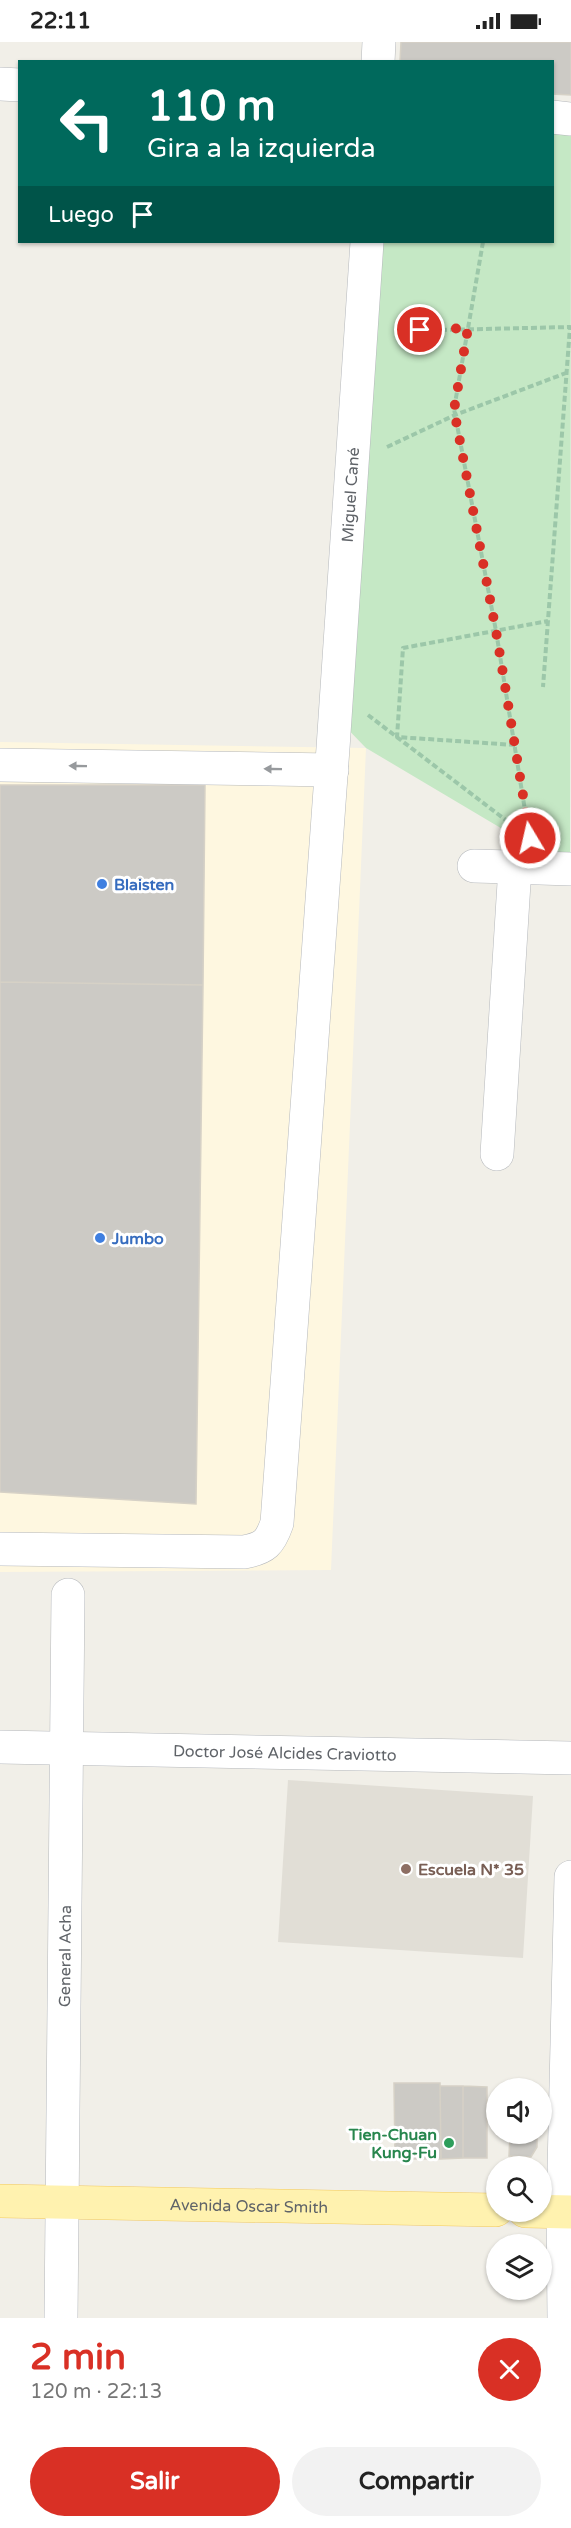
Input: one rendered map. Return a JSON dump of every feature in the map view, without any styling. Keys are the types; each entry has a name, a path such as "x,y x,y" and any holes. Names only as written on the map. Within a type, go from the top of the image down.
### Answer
{"main road":[{"name":"Avenida Oscar Smith","path":"0,2201 486,2210"},
{"path":"552,2212 567,2212"}],"street":[{"path":"378,60 379,42"},
{"path":"0,84 18,85"},
{"path":"554,117 571,119"},
{"name":"Miguel Cané","path":"0,1549 243,1552 261,1549 272,1536 277,1523 367,243"},
{"path":"0,765 332,759"},
{"path":"474,866 571,869"},
{"path":"497,1154 515,867"},
{"name":"General Acha","path":"61,2318 68,1595"},
{"name":"Doctor José Alcides Craviotto","path":"0,1747 571,1758"},
{"path":"564,2318 571,1878"}],"path":[{"path":"367,714 530,838 496,631 454,410 483,243"},
{"path":"395,343 397,320"},
{"path":"396,331 570,327 543,687"},
{"path":"387,447 455,416 566,374"},
{"path":"386,459 388,436"},
{"path":"397,737 404,648 548,621"},
{"path":"397,737 515,745"}],"shaded area":[{"path":"0,742 366,748 331,1570 0,1572"},
{"name":"Escuela N* 35","path":"288,1780 533,1796 523,1958 278,1942"}],"green space":[{"path":"554,117 571,119 570,869 366,748 335,716 367,243 554,243"}],"building":[{"path":"401,42 571,42 571,95 554,94 554,60 400,60"},
{"name":"Blaisten","path":"0,785 205,785 203,985 0,982"},
{"name":"Jumbo","path":"0,982 203,985 196,1504 0,1492"},
{"path":"394,2083 440,2083 441,2159 395,2159"},
{"path":"440,2086 463,2086 463,2158 441,2159"},
{"path":"463,2086 486,2087 487,2156 486,2158 463,2158"},
{"path":"510,2144 537,2144 532,2156 509,2156"}],"place":[{"name":"Blaisten","path":"102,884"},
{"name":"Jumbo","path":"100,1238"},
{"name":"Escuela N* 35","path":"406,1869"},
{"name":"Tien-Chuan Kung-Fu","path":"449,2143"}],"route":[{"path":"420,330 468,328 454,410 496,631 530,838"}]}
